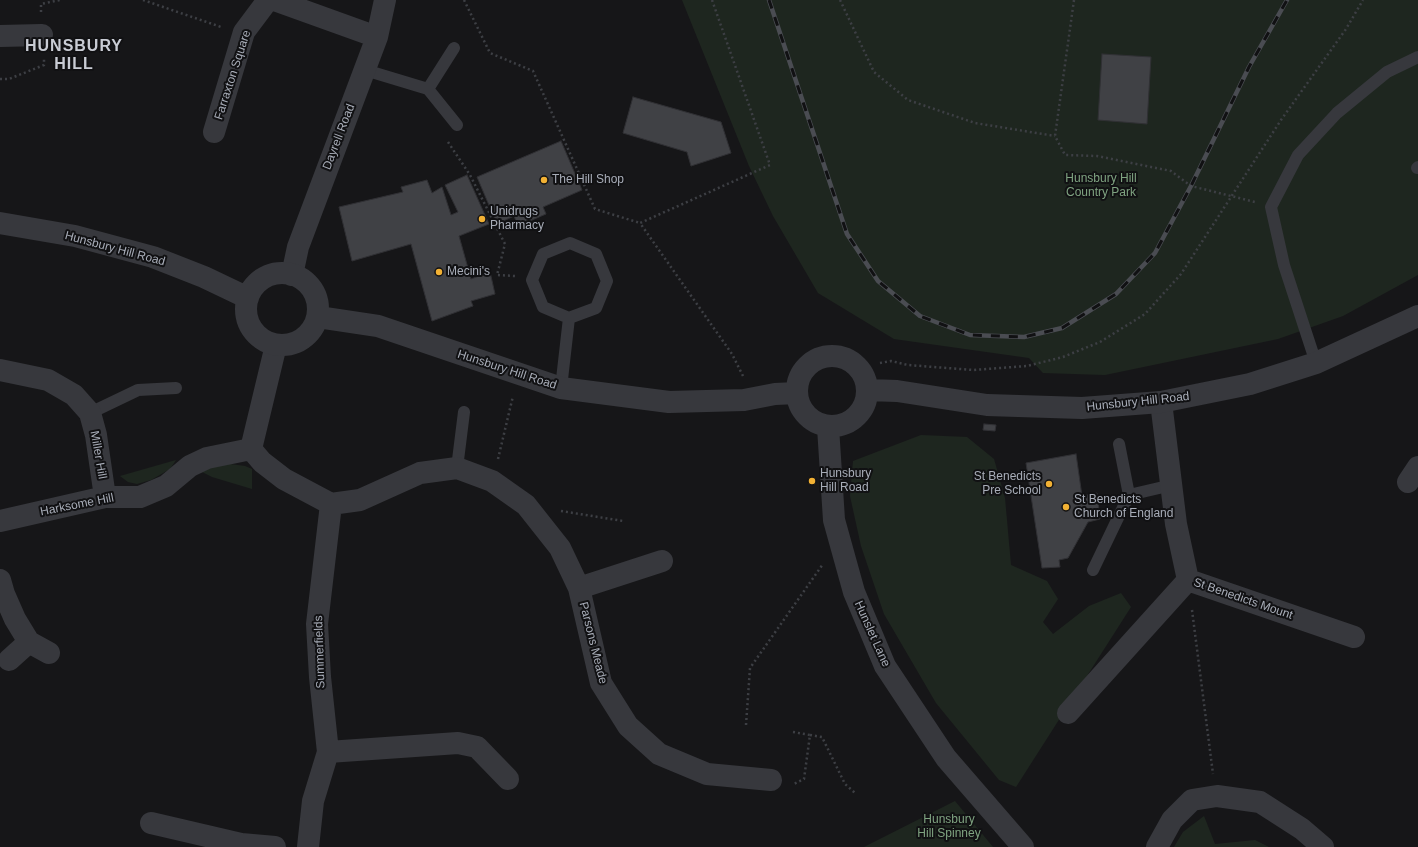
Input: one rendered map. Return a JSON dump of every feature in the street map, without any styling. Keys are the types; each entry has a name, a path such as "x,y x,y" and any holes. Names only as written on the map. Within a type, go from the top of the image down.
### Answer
{"street":[{"name":"Farraxton Square","path":"214,132 244,32 268,0"},
{"path":"274,0 377,37"},
{"name":"Dayrell Road","path":"292,275 298,247 377,37 385,0"},
{"path":"0,36 42,35"},
{"name":"Hunsbury Hill Road","path":"0,223 75,236 153,257 204,277 248,298"},
{"path":"280,274 292,275 304,280 312,289 317,301 318,317 313,329 304,338 293,344 276,345 264,340 255,332 248,321 248,298 254,288 263,279 280,274"},
{"name":"Hunsbury Hill Road","path":"868,390 897,391 987,405 1082,408 1161,402 1250,384 1316,364 1418,316"},
{"name":"Hunsbury Hill Road","path":"318,317 378,326 561,388 669,402 744,400 775,394 797,393"},
{"path":"276,345 251,449 262,462 284,479 331,504"},
{"path":"831,356 842,357 852,362 860,369 866,379 868,390 866,402 861,413 851,422 840,426 828,427 816,423 806,415 799,405 797,393 798,382 810,363 820,358 831,356"},
{"name":"Miller Hill","path":"0,370 48,380 74,395 90,413 96,435 105,497"},
{"name":"St Benedicts Mount","path":"1161,402 1176,524 1188,580 1354,637"},
{"name":"Hunslet Lane","path":"828,427 834,520 854,592 885,666 946,758 1023,847"},
{"name":"Harksome Hill","path":"0,521 105,497 140,497 153,493 181,476 190,466 207,458 251,449"},
{"name":"Parsons Meade","path":"331,504 360,500 420,473 457,468 492,481 526,505 560,548 579,588 601,683 628,726 659,754 706,774 781,783"},
{"name":"Summerfields","path":"151,824 241,844 276,847 308,846 313,801 328,752 320,677 317,624 331,504"},
{"name":"Parsons Meade","path":"579,588 662,561"},
{"path":"0,580 4,594 15,619 29,642 49,653"},
{"path":"1068,713 1188,580"},
{"path":"9,660 29,642"},
{"path":"328,752 458,743 477,747 508,779"},
{"path":"1156,847 1172,820 1192,800 1217,796 1260,802 1302,829 1323,847"}],"lane":[{"path":"428,89 454,48"},
{"path":"1316,364 1284,265 1271,207 1298,155 1338,113 1387,72 1418,57"},
{"path":"364,70 428,89 457,126"},
{"path":"570,243 596,254 607,281 596,308 569,318 543,307 532,280 543,254 570,243"},
{"path":"561,388 569,318"},
{"path":"90,413 138,390 176,388"},
{"path":"457,468 464,412"},
{"path":"1093,570 1130,495 1119,444"},
{"path":"1130,495 1172,486"}],"path":[{"path":"143,0 244,36"},
{"path":"464,0 490,53 533,71 595,209 640,223 732,354 744,378 744,400"},
{"path":"640,223 770,165 712,0"},
{"path":"840,0 874,72 908,100 975,123 1054,136"},
{"path":"1074,0 1054,136 1065,155 1097,156 1171,171 1191,186 1271,207"},
{"path":"880,363 891,361 908,365 973,370 1027,366 1063,357 1100,342 1145,314 1181,274 1281,120 1346,29 1363,0"},
{"path":"446,140 470,175 504,244 497,274 533,277"},
{"path":"492,481 519,374"},
{"path":"553,510 623,521"},
{"path":"746,725 750,668 824,562"},
{"path":"1188,580 1211,759"},
{"path":"793,732 822,737 845,784 855,793"},
{"path":"781,783 804,779 810,735"}],"green space":[{"name":"Hunsbury Hill Country Park","path":"682,0 1418,0 1418,275 1343,316 1278,339 1105,375 1043,373 1029,358 894,339 818,293 773,216 749,166"},
{"path":"921,435 967,437 994,459 1005,498 1011,565 1047,581 1058,599 1043,622 1053,634 1089,606 1121,593 1131,607 1016,787 999,780 936,703 884,614 861,546 850,496 853,461"},
{"path":"176,460 170,469 151,480 137,484 128,482 120,476"},
{"path":"230,464 245,466 252,469 252,489 212,477 202,472 213,466"},
{"name":"Hunsbury Hill Spinney","path":"955,801 993,847 864,847"},
{"path":"1204,816 1215,844 1255,840 1269,847 1174,847 1183,832"}],"building":[{"path":"1102,54 1151,57 1147,124 1098,120"},
{"path":"633,97 721,122 731,153 691,166 687,152 623,133"},
{"path":"561,141 582,190 543,207 546,214 518,226 514,216 497,224 477,177"},
{"path":"467,175 489,224 459,236 471,279 490,272 495,294 471,301 473,306 432,321 411,244 352,261 339,207 403,192 401,187 427,180 432,193 442,187 451,215 458,212 445,185"},
{"path":"984,424 996,425 995,431 983,430"},
{"name":"St Benedicts Church of England","path":"1076,454 1082,496 1097,493 1100,519 1088,522 1068,558 1059,560 1060,567 1042,568 1026,463"}],"railway":[{"path":"769,0 847,234 878,281 920,316 970,335 1024,337 1062,328 1116,294 1155,253 1191,186 1249,67 1287,0"}],"place":[{"name":"The Hill Shop","path":"544,180"},
{"name":"Unidrugs Pharmacy","path":"482,219"},
{"name":"Mecini's","path":"439,272"},
{"name":"Hunsbury Hill Road","path":"812,481"},
{"name":"St Benedicts Pre School","path":"1049,484"},
{"name":"St Benedicts Church of England","path":"1066,507"}],"district":[{"name":"HUNSBURY HILL","path":"74,56"}]}
